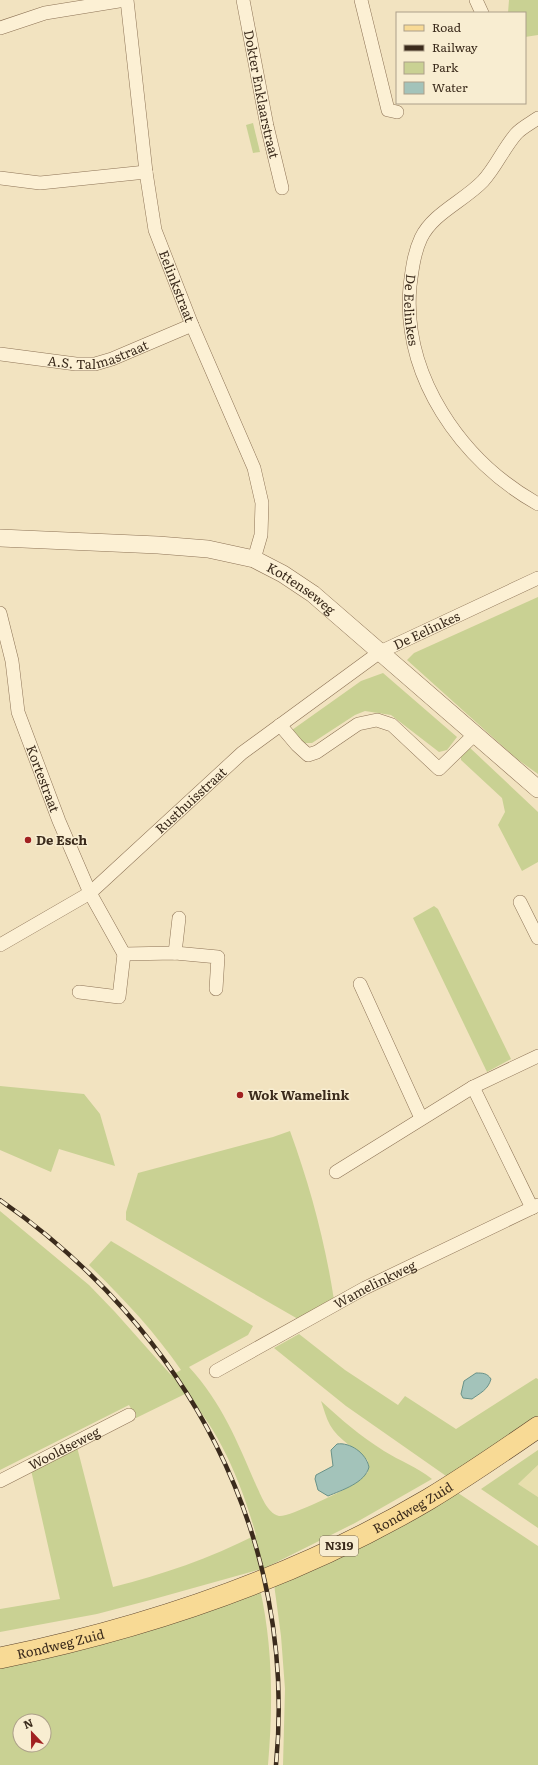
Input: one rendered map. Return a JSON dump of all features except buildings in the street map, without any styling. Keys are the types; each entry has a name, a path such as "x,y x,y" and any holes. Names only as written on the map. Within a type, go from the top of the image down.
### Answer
{"main road":[{"name":"Rondweg Zuid","path":"0,1658 49,1648 122,1629 208,1601 329,1551 429,1499 538,1427"},
{"name":"Rondweg Zuid","path":"0,1646 48,1641 122,1629"}],"street":[{"path":"0,28 45,13 126,0"},
{"name":"Eelinkstraat","path":"126,0 146,172 155,230 192,325 254,468 262,504 261,535 254,559"},
{"name":"Dokter Enklaarstraat","path":"243,0 267,126 282,188"},
{"path":"361,0 388,110 397,112"},
{"path":"476,0 482,12"},
{"name":"De Eelinkes","path":"538,118 517,132 493,169 482,182 444,212 425,231 416,253 409,300 414,340 423,375 437,404 455,432 474,454 499,476 538,504"},
{"path":"0,178 40,183 146,172"},
{"name":"A.S. Talmastraat","path":"0,354 76,364 95,364 112,359 192,325"},
{"name":"Kottenseweg","path":"0,538 158,545 208,549 254,559 283,574 313,594 538,789"},
{"name":"De Eelinkes","path":"380,652 538,578"},
{"name":"Kortestraat","path":"0,613 12,661 18,712 59,821 90,893 124,954"},
{"name":"Rusthuisstraat","path":"0,945 90,893 242,753 380,652"},
{"path":"0,667 12,661"},
{"path":"280,725 297,745 308,755 317,752 358,724 377,720 392,725 440,769 475,734"},
{"path":"520,902 538,938"},
{"path":"176,953 179,918"},
{"path":"79,992 119,997 124,954 176,953 218,957 216,989"},
{"path":"360,984 421,1118"},
{"path":"336,1172 473,1087 538,1056"},
{"path":"473,1087 535,1207"},
{"name":"Wamelinkweg","path":"216,1370 365,1288 535,1207"},
{"name":"Wooldseweg","path":"0,1481 129,1415"}],"shaded area":[{"path":"538,1465 538,1497 518,1484"}],"green space":[{"path":"509,0 538,0 538,35 526,37 526,12 508,12"},
{"path":"253,123 260,152 253,153 246,125"},
{"path":"538,597 538,774 517,759 407,660 414,653"},
{"path":"383,673 457,737 447,750 439,752 391,715 365,711 355,715 312,743 301,743 292,730 361,681"},
{"path":"468,746 538,812 538,862 522,871 498,825 505,812 502,798 461,760 461,755"},
{"path":"434,906 438,909 511,1059 487,1072 413,918"},
{"path":"0,1086 84,1094 100,1114 115,1166 59,1149 51,1172 0,1150"},
{"path":"290,1131 316,1214 334,1300 298,1319 126,1220 126,1212 138,1173 273,1137"},
{"path":"0,1211 89,1285 171,1375 181,1370 171,1356 138,1315 89,1265 111,1241 253,1326 248,1335 189,1367 211,1394 220,1409 228,1423 262,1498 268,1508 275,1514 279,1516 293,1513 316,1503 354,1484 368,1472 368,1461 333,1430 327,1419 321,1401 344,1421 384,1451 432,1479 355,1523 265,1568 97,1614 0,1632 0,1609 60,1599 31,1470 77,1447 113,1587 186,1565 256,1535 251,1517 229,1460 209,1424 198,1408 185,1394 136,1418 129,1405 0,1470"},
{"path":"299,1334 345,1370 398,1405 405,1396 456,1429 536,1378 538,1379 538,1417 449,1478 346,1406 274,1348"},
{"path":"538,1450 538,1465 518,1484 538,1497 538,1528 481,1489"},
{"path":"455,1491 538,1546 538,1765 283,1765 285,1689 281,1636 274,1584"},
{"path":"260,1589 270,1654 271,1721 268,1765 0,1765 0,1663"}],"water":[{"path":"476,1373 486,1374 491,1379 490,1383 483,1391 472,1399 463,1398 461,1394 464,1381"},
{"path":"337,1444 347,1445 357,1450 365,1457 369,1467 367,1473 358,1482 328,1496 318,1490 315,1479 316,1475 333,1466 331,1450"}],"railway":[{"path":"0,1200 66,1252 125,1310 175,1375 216,1445 247,1520 268,1598 278,1680 276,1765"}],"place":[{"name":"De Esch","path":"28,840"},
{"name":"Wok Wamelink","path":"240,1095"}]}
